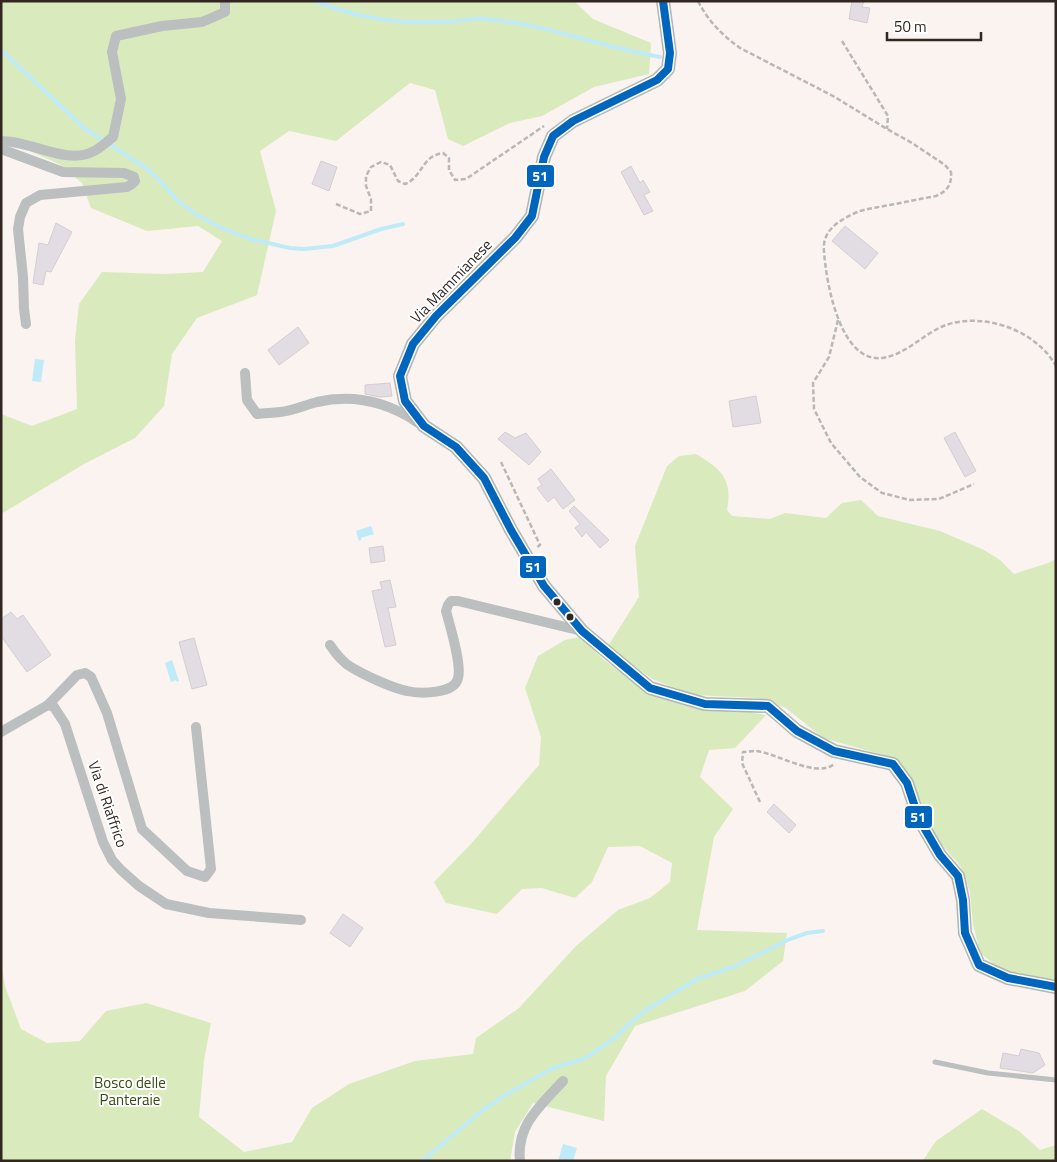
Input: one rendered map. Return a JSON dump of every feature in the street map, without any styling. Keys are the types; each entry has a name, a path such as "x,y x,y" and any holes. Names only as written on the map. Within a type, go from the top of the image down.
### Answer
{"main road":[{"name":"Via Mammianese","path":"663,1 670,53 668,69 657,80 573,121 553,136 544,157 532,216 515,238 436,316 413,344 400,376 405,401 424,426 456,447 484,478 544,586 582,631 650,688 705,704 768,706 797,731 834,750 893,764 907,784 919,820 940,855 958,876 964,900 965,933 979,965 1008,978 1056,987"}],"street":[{"path":"1,141 17,142 71,156 93,152 113,137 121,99 112,52 116,36 162,26 202,22 225,12 225,1"},
{"path":"1,149 63,172 124,173 134,177 135,181 127,187 40,195 26,203 20,217 18,229 26,324"},
{"path":"244,373 247,400 256,414 281,412 318,401 345,399 378,402 400,410 424,426"},
{"path":"330,645 348,666 370,677 407,691 445,691 458,680 459,669 446,611 451,601 458,601 582,631"},
{"path":"1,732 48,705 76,675 84,673 91,676 107,713 142,829 186,871 205,877 211,868 196,726"},
{"name":"Via di Riaffrico","path":"48,705 54,707 65,724 103,842 112,860 139,886 166,904 176,907 209,912 302,920"},
{"path":"520,1161 521,1137 532,1115 563,1081"}],"lane":[{"path":"934,1062 988,1073 1056,1080"}],"path":[{"path":"698,1 706,17 726,38 740,48 833,96 912,143 945,165 951,172 950,186 944,192 936,196 860,211 835,224 826,236 824,248 825,263 838,320 852,345 861,353 874,358 893,355 946,325 975,320 997,324 1020,334 1037,344 1050,356 1056,366"},
{"path":"842,41 888,116 887,129"},
{"path":"336,204 360,214 371,211 371,199 366,186 366,176 371,167 381,162 390,165 398,181 405,184 412,182 426,161 434,154 443,152 449,158 449,170 455,180 466,179 548,122"},
{"path":"838,320 829,357 813,383 814,409 831,442 860,477 882,493 910,500 939,500 974,484"},
{"path":"502,462 540,545 527,557"},
{"path":"760,802 742,763 744,752 756,751 800,766 816,768 831,766 847,753"}],"green space":[{"path":"1,1 574,1 593,19 651,43 649,74 594,87 542,116 510,123 463,146 448,139 435,90 410,83 336,141 289,131 260,151 276,211 257,295 197,318 172,354 164,406 135,438 84,464 1,514 1,414 32,426 77,409 75,340 79,304 102,272 165,274 203,272 222,241 198,226 147,231 91,208 82,183 59,164 1,138"},
{"path":"696,454 712,465 723,476 728,490 727,510 732,516 770,519 785,513 826,518 842,503 861,500 878,516 940,531 984,550 1000,560 1014,574 1056,559 1056,982 1003,971 980,953 973,924 970,892 961,867 933,834 910,775 894,758 823,738 786,708 758,698 694,695 652,679 608,646 639,597 635,546 667,466 679,456"},
{"name":"Bosco delle Panteraie","path":"580,637 604,660 653,695 697,709 739,710 766,715 735,748 709,750 700,777 733,809 714,837 697,930 787,933 783,961 745,991 635,1026 606,1076 604,1121 533,1103 515,1132 510,1161 1,1161 1,962 5,986 21,1029 47,1043 80,1041 106,1011 146,1003 211,1023 204,1060 199,1117 244,1152 292,1142 312,1108 349,1084 415,1061 473,1054 476,1038 519,1008 576,946 618,910 650,898 670,882 672,863 640,846 608,847 592,882 575,898 542,888 522,889 497,914 446,903 434,882 470,845 539,765 541,737 525,688 538,656 565,640"},
{"path":"982,1109 1019,1131 1040,1150 1056,1145 1056,1161 921,1161 936,1141"}],"water":[{"path":"35,359 44,360 41,382 32,381"},
{"path":"371,526 374,534 361,538 359,541 356,531"},
{"path":"172,660 179,681 177,682 176,680 171,682 165,663"},
{"path":"563,1144 577,1148 573,1161 558,1161"}],"building":[{"path":"852,1 864,1 862,7 870,8 867,23 849,19"},
{"path":"321,161 337,167 329,191 312,184"},
{"path":"631,166 640,183 643,180 650,192 644,195 653,211 644,215 621,172"},
{"path":"56,223 72,232 51,272 46,271 43,285 33,283 39,243 48,245"},
{"path":"845,226 878,253 865,269 832,241"},
{"path":"298,327 309,343 279,365 268,350"},
{"path":"390,383 392,396 380,397 365,394 365,385"},
{"path":"756,396 761,423 733,427 729,401"},
{"path":"505,432 515,438 526,433 541,452 529,465 498,439"},
{"path":"955,432 976,471 965,477 944,438"},
{"path":"551,469 575,500 563,509 554,497 548,502 537,488 542,485 538,479"},
{"path":"574,506 609,540 600,548 586,532 582,537 575,528 580,524 569,511"},
{"path":"383,546 385,561 371,563 369,548"},
{"path":"390,580 396,607 388,608 396,645 385,647 372,591 382,589 380,582"},
{"path":"11,612 17,619 23,615 51,655 27,672 1,636 1,619"},
{"path":"194,638 207,685 192,689 179,642"},
{"path":"774,804 796,825 789,833 767,812"},
{"path":"343,914 363,928 350,947 330,933"},
{"path":"1021,1049 1039,1053 1045,1065 1033,1073 1000,1068 1003,1053 1019,1056"}],"waterway":[{"path":"314,1 354,14 394,21 439,22 482,19 508,22 660,57"},
{"path":"1,50 84,128 145,167 179,202 197,215 224,229 250,239 290,248 304,249 333,246 381,229 403,224"},
{"path":"422,1161 484,1109 553,1068 590,1055 616,1037 646,1010 697,979 733,967 790,939 807,933 823,931"}],"transit line":[{"name":"51","path":"663,1 670,53 668,69 657,80 573,121 553,136 544,157 532,216 515,238 436,316 413,344 400,376 405,401 424,426 456,447 484,478 511,530 544,586 582,631 650,688 705,704 768,706 797,731 834,751 893,764 907,783 919,819 940,855 958,876 963,900 965,933 979,965 1008,978 1056,987"}]}
